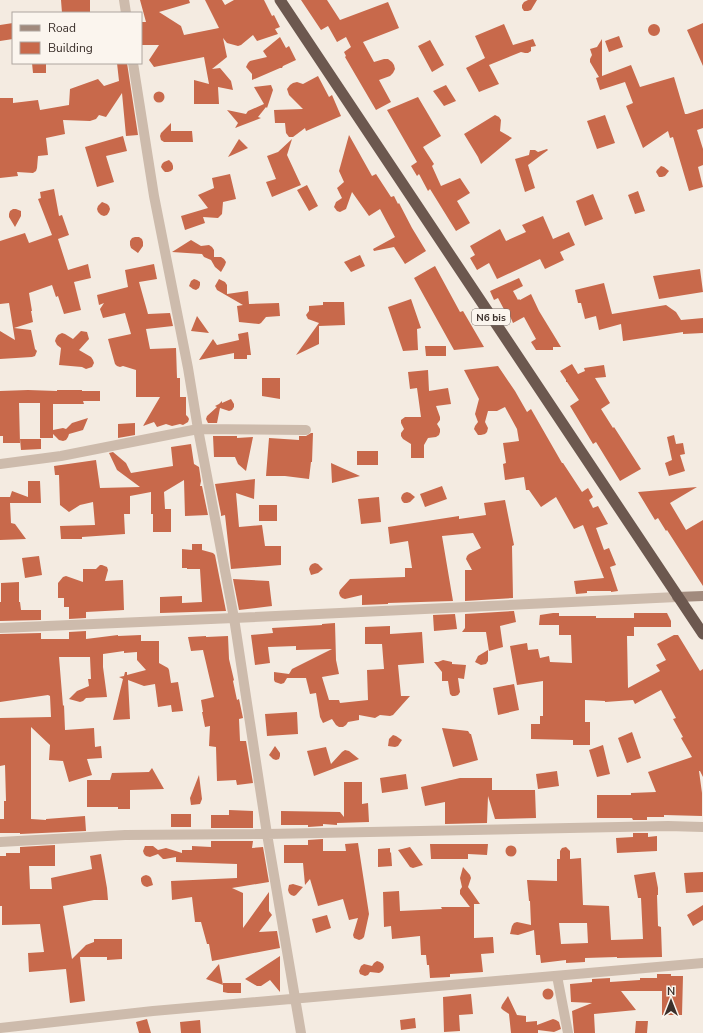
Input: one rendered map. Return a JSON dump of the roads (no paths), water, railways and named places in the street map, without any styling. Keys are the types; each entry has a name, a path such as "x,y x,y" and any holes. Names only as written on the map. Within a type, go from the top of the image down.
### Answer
{"highway":[{"name":"N6 bis","path":"280,0 703,634"}],"main road":[{"path":"677,596 703,596"}],"street":[{"path":"124,0 126,12"},
{"path":"133,64 154,196 188,368 198,429 234,618 267,834 301,1033"},
{"path":"0,464 61,456 198,429 306,430"},
{"path":"0,628 677,596"},
{"path":"0,842 125,835 267,834 668,826 703,827"},
{"path":"0,1028 153,1011 703,963"},
{"path":"557,976 568,1033"}]}
